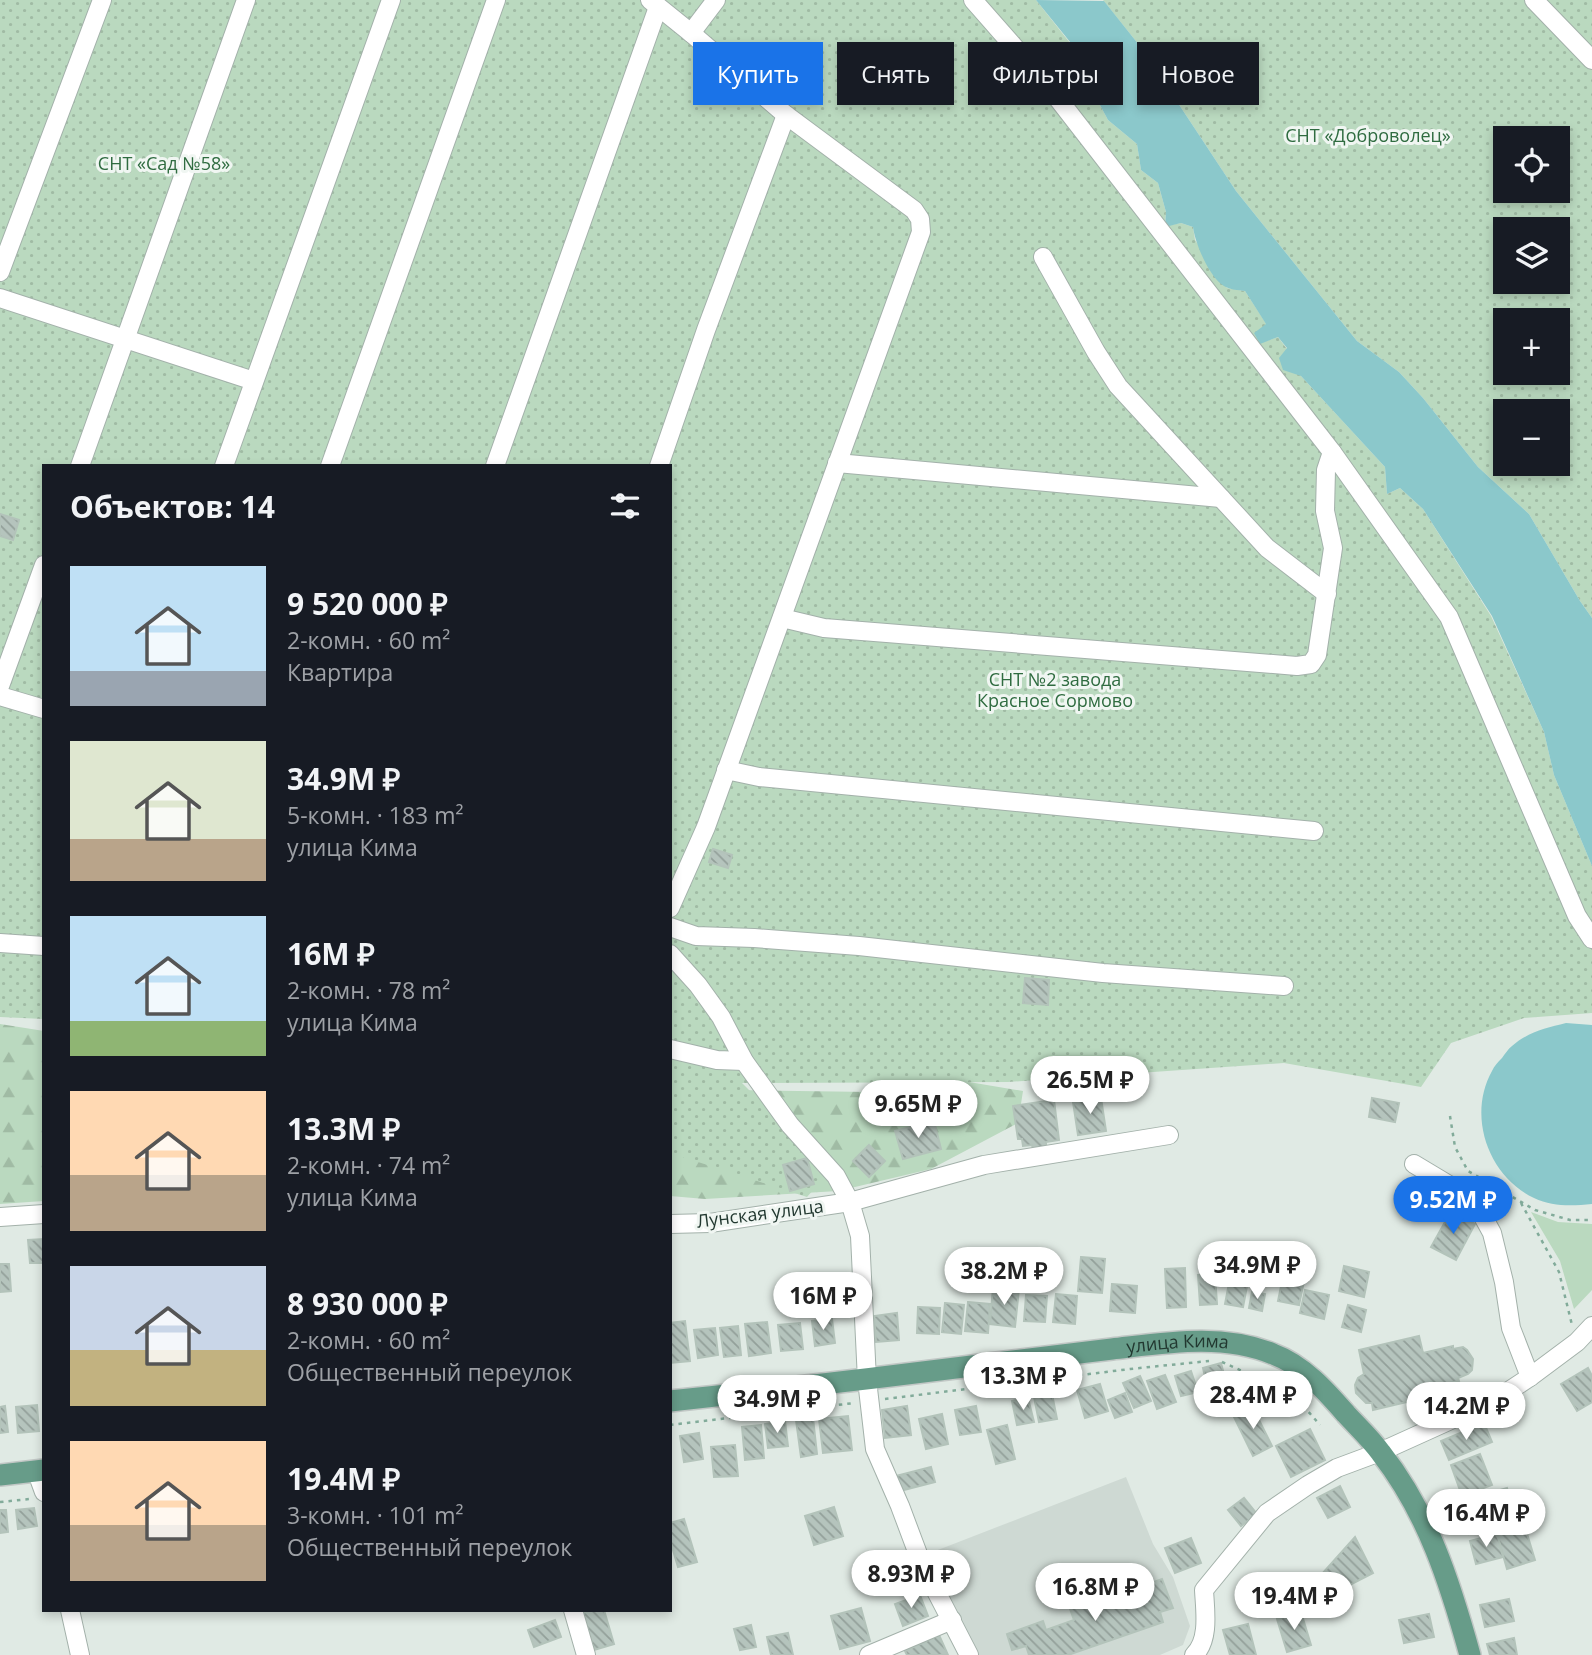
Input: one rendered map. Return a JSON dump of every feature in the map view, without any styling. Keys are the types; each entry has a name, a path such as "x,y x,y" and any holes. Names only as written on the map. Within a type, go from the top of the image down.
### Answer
{"main road":[{"name":"улица Кима","path":"672,1402 868,1390 1163,1343 1214,1341 1247,1345 1276,1354 1304,1371 1334,1400 1380,1451 1416,1505 1433,1539 1454,1597 1470,1655"},
{"path":"0,1475 40,1470"}],"street":[{"path":"0,272 102,0"},
{"path":"81,464 246,0"},
{"path":"225,464 391,0"},
{"path":"331,464 496,0"},
{"path":"691,33 716,0"},
{"path":"973,0 1045,82 1332,452 1450,617 1577,916 1592,939"},
{"path":"1534,0 1592,60"},
{"path":"496,464 654,4 786,115 915,210 920,219 921,232 706,827 672,904"},
{"path":"660,464 786,115"},
{"path":"1043,257 1118,386 1267,548 1327,594"},
{"path":"0,298 254,381"},
{"path":"782,618 824,628 1297,666 1311,664 1317,655 1333,548 1325,511 1326,470 1332,452"},
{"path":"837,463 1221,498"},
{"path":"0,686 42,570"},
{"path":"0,695 42,708"},
{"path":"726,770 759,778 1314,831"},
{"path":"672,928 696,936 859,946 1103,973 1284,986"},
{"path":"0,943 42,946"},
{"path":"672,956 698,985 721,1017 744,1061 790,1125 836,1176 850,1202 860,1236 868,1390 875,1449 921,1562 969,1655"},
{"path":"672,1049 717,1060 744,1061"},
{"name":"Лунская улица","path":"672,1223 710,1223 850,1202 984,1165 1169,1135"},
{"path":"1415,1164 1474,1200 1492,1233 1504,1282 1511,1328 1530,1377"},
{"path":"0,1217 42,1214"},
{"path":"1194,1655 1199,1650 1205,1631 1204,1590 1267,1513 1337,1468 1495,1400 1577,1342 1592,1326"},
{"path":"38,1495 40,1470"},
{"path":"70,1612 80,1655"},
{"path":"574,1612 586,1655"},
{"path":"869,1655 952,1620"}],"path":[{"path":"1450,1116 1455,1147 1468,1171 1535,1210 1570,1220 1592,1220"},
{"path":"1521,1203 1559,1272 1577,1342"},
{"path":"672,1425 868,1390 1218,1361 1292,1393 1320,1425"},
{"path":"0,1502 38,1495"}],"shaded area":[{"path":"1126,1477 1153,1544 1173,1577 1190,1626 1183,1645 1160,1655 977,1655 925,1555"}],"green space":[{"name":"СНТ №2 завода Красное Сормово","path":"0,0 1036,0 1069,42 968,42 968,105 1100,105 1108,120 1137,144 1141,170 1158,183 1166,212 1165,226 1181,223 1193,227 1195,240 1227,288 1245,291 1267,325 1255,333 1260,343 1278,337 1301,376 1385,467 1387,494 1400,488 1423,509 1491,616 1544,732 1554,775 1592,866 1592,1013 1524,1018 1451,1043 1421,1087 1284,1063 1008,1082 742,1083 830,1171 807,1197 672,1154 672,464 42,464 42,1019 0,1017"},
{"name":"СНТ «Доброволец»","path":"1103,0 1592,0 1592,618 1529,514 1478,467 1399,372 1357,341 1236,191 1179,105 1259,105 1259,42 1137,42"},
{"path":"0,1024 42,1031 42,1201 0,1204"},
{"path":"969,1082 1023,1091 1018,1123 931,1169 838,1191 705,1199 672,1196 672,1108 736,1090 871,1092"},
{"path":"1531,1212 1558,1222 1592,1224 1592,1290 1574,1309 1560,1261"}],"water":[{"path":"1036,0 1104,1 1137,42 1137,105 1179,105 1236,191 1357,341 1399,372 1478,467 1529,514 1592,618 1592,866 1554,775 1544,732 1492,616 1423,509 1400,488 1387,494 1385,467 1301,376 1283,370 1279,358 1287,348 1278,337 1260,344 1254,333 1266,324 1245,291 1234,290 1218,282 1208,268 1193,227 1181,223 1165,227 1166,212 1158,183 1141,170 1137,144 1108,120 1100,105 1123,105 1123,42 1070,42"},
{"path":"1566,1023 1592,1025 1592,1204 1548,1203 1518,1188 1494,1160 1482,1125 1485,1088 1496,1064 1524,1037"}],"building":[{"path":"0,514 19,520 13,540 0,536"},
{"path":"713,849 732,855 728,868 709,862"},
{"path":"1025,978 1049,980 1048,1005 1023,1003"},
{"path":"1101,1098 1106,1131 1078,1135 1073,1102"},
{"path":"1372,1098 1399,1103 1395,1122 1369,1117"},
{"path":"1054,1100 1059,1140 1046,1142 1046,1147 1033,1149 1032,1145 1023,1146 1022,1139 1018,1139 1013,1106"},
{"path":"934,1121 941,1149 903,1159 895,1131"},
{"path":"869,1145 885,1161 869,1177 853,1161"},
{"path":"807,1158 814,1184 790,1191 783,1165"},
{"path":"1451,1211 1475,1224 1456,1260 1431,1247"},
{"path":"42,1239 42,1263 30,1263 28,1240"},
{"path":"1081,1257 1105,1259 1102,1293 1078,1291"},
{"path":"0,1264 9,1264 11,1291 0,1292"},
{"path":"1344,1266 1369,1272 1364,1297 1339,1291"},
{"path":"1285,1267 1306,1272 1299,1305 1278,1301"},
{"path":"1185,1268 1186,1307 1167,1308 1165,1269"},
{"path":"1215,1274 1217,1304 1200,1305 1198,1275"},
{"path":"1230,1278 1248,1281 1243,1307 1225,1304"},
{"path":"1112,1284 1137,1286 1135,1313 1110,1311"},
{"path":"993,1287 1019,1289 1015,1327 990,1324"},
{"path":"1305,1290 1329,1295 1324,1319 1300,1313"},
{"path":"1252,1292 1265,1294 1262,1311 1249,1308"},
{"path":"1056,1294 1077,1296 1075,1324 1053,1322"},
{"path":"1026,1295 1047,1296 1045,1322 1024,1321"},
{"path":"968,1302 990,1304 988,1333 965,1331"},
{"path":"945,1303 964,1305 961,1334 942,1332"},
{"path":"1348,1305 1366,1310 1361,1332 1342,1327"},
{"path":"918,1307 940,1308 939,1334 917,1333"},
{"path":"897,1313 899,1340 876,1342 874,1316"},
{"path":"832,1319 835,1343 815,1346 812,1321"},
{"path":"685,1321 690,1361 672,1363 672,1323"},
{"path":"767,1322 771,1353 749,1356 745,1324"},
{"path":"800,1323 803,1349 781,1351 778,1325"},
{"path":"738,1326 741,1355 724,1357 720,1328"},
{"path":"715,1328 718,1355 698,1358 694,1330"},
{"path":"1419,1336 1423,1353 1453,1346 1453,1349 1463,1347 1473,1359 1472,1370 1458,1378 1459,1381 1430,1387 1432,1396 1373,1410 1372,1403 1366,1403 1356,1393 1355,1385 1358,1378 1364,1374 1359,1350"},
{"path":"1221,1363 1228,1390 1209,1394 1203,1368"},
{"path":"1588,1368 1592,1376 1592,1402 1577,1411 1561,1384"},
{"path":"1191,1371 1198,1392 1181,1396 1175,1376"},
{"path":"1165,1375 1176,1402 1157,1409 1147,1381"},
{"path":"1140,1376 1151,1401 1134,1408 1123,1383"},
{"path":"1100,1384 1108,1411 1085,1418 1077,1390"},
{"path":"1125,1393 1132,1412 1115,1418 1108,1400"},
{"path":"1052,1394 1057,1419 1039,1422 1034,1397"},
{"path":"1028,1398 1034,1422 1017,1425 1012,1401"},
{"path":"37,1405 39,1431 18,1433 16,1407"},
{"path":"5,1406 8,1432 0,1433 0,1407"},
{"path":"907,1406 911,1435 885,1438 882,1410"},
{"path":"976,1406 981,1432 960,1435 955,1410"},
{"path":"1252,1406 1272,1446 1253,1456 1233,1415"},
{"path":"942,1414 948,1444 926,1449 919,1419"},
{"path":"848,1416 852,1450 823,1453 819,1419"},
{"path":"813,1418 817,1454 801,1457 796,1420"},
{"path":"785,1421 788,1446 768,1448 765,1424"},
{"path":"1484,1423 1492,1442 1449,1460 1441,1441"},
{"path":"761,1425 764,1458 745,1460 742,1427"},
{"path":"1007,1425 1015,1459 996,1464 987,1430"},
{"path":"1310,1429 1325,1460 1291,1477 1276,1446"},
{"path":"699,1433 703,1459 684,1462 680,1436"},
{"path":"735,1445 738,1476 714,1477 711,1447"},
{"path":"1480,1454 1492,1485 1462,1496 1451,1465"},
{"path":"931,1467 935,1482 900,1491 896,1476"},
{"path":"1340,1486 1350,1507 1328,1518 1317,1498"},
{"path":"1507,1488 1516,1520 1469,1534 1459,1502"},
{"path":"1244,1498 1257,1514 1241,1526 1228,1510"},
{"path":"834,1507 843,1536 814,1545 805,1516"},
{"path":"34,1508 37,1526 18,1529 16,1510"},
{"path":"0,1510 6,1510 8,1532 0,1533"},
{"path":"684,1519 697,1562 678,1567 672,1547 672,1522"},
{"path":"1525,1527 1535,1560 1507,1569 1497,1534"},
{"path":"1497,1534 1503,1557 1476,1564 1470,1541"},
{"path":"1355,1537 1373,1573 1311,1605 1305,1593"},
{"path":"1191,1538 1201,1563 1175,1573 1165,1548"},
{"path":"1162,1579 1173,1608 1160,1612 1163,1622 1068,1655 1029,1655 1026,1646 1012,1650 1007,1634 1043,1621 1046,1630 1074,1620 1069,1606 1107,1593 1112,1607 1140,1597 1137,1588"},
{"path":"920,1595 928,1616 903,1626 895,1604"},
{"path":"1509,1599 1514,1621 1485,1627 1480,1605"},
{"path":"861,1608 870,1641 840,1649 831,1616"},
{"path":"605,1612 614,1644 594,1650 583,1613"},
{"path":"1301,1612 1311,1645 1287,1652 1277,1619"},
{"path":"1429,1614 1434,1637 1404,1643 1399,1620"},
{"path":"555,1620 561,1637 534,1647 528,1630"},
{"path":"1248,1624 1256,1655 1230,1655 1223,1630"},
{"path":"751,1625 756,1647 740,1650 734,1629"},
{"path":"788,1633 793,1655 771,1655 767,1637"},
{"path":"939,1635 948,1655 907,1655 905,1651"},
{"path":"1514,1638 1517,1655 1490,1655 1487,1644"}],"park label":[{"name":"СНТ «Сад №58»","path":"164,164"}]}
